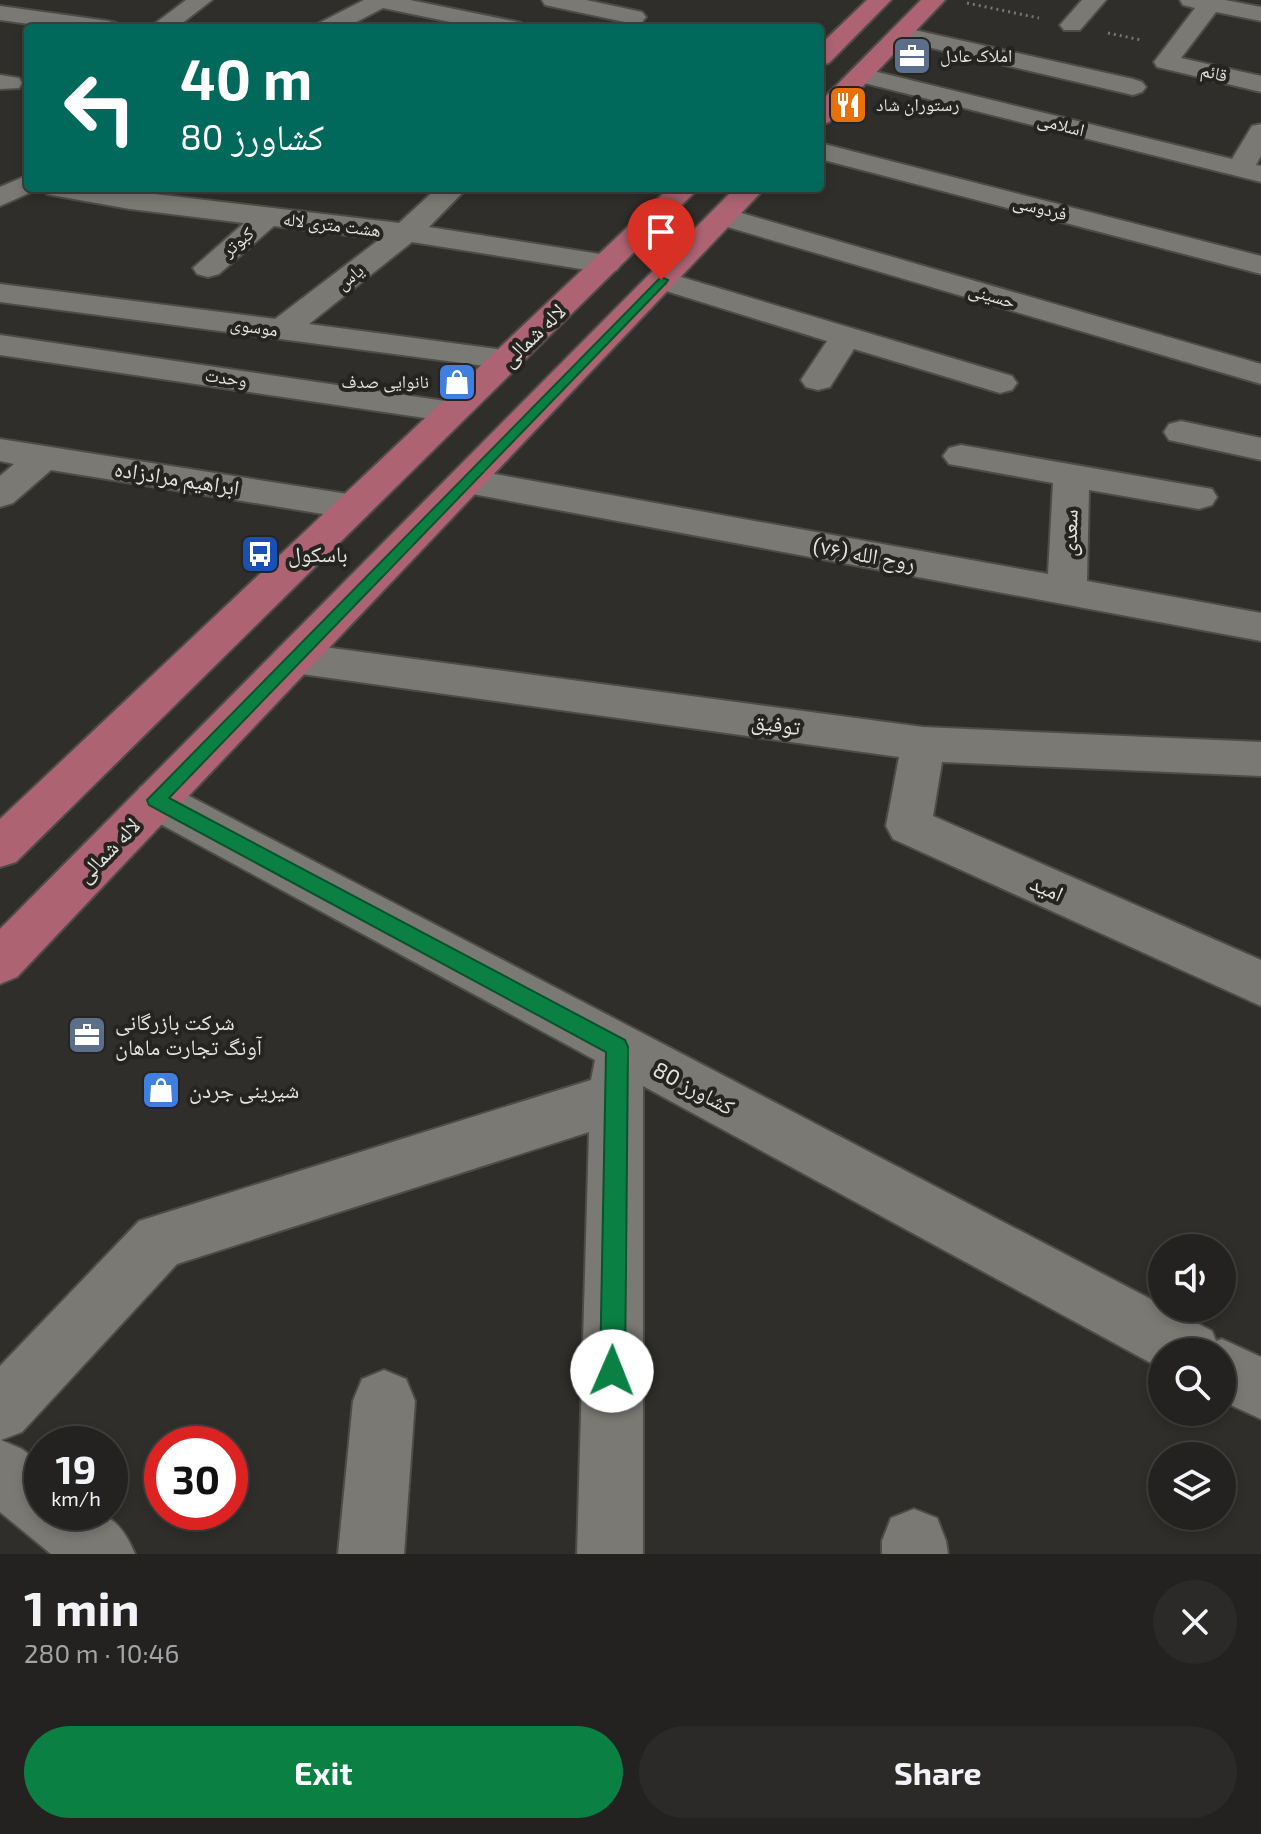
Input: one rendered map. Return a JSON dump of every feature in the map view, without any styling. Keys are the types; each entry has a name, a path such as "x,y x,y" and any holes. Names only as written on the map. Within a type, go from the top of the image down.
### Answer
{"main road":[{"path":"824,54 880,0"},
{"path":"824,112 934,0"},
{"name":"لاله شمالی","path":"0,848 681,192"},
{"name":"لاله شمالی","path":"0,962 747,192"}],"street":[{"path":"167,24 201,0"},
{"path":"335,24 381,0 494,24"},
{"path":"553,0 628,22 652,0"},
{"path":"1072,25 1095,0"},
{"path":"1213,3 1261,14"},
{"name":"قائم","path":"1213,3 1166,62 1261,84"},
{"path":"0,13 79,24"},
{"path":"901,34 1133,87"},
{"name":"اسلامی","path":"861,75 1250,171"},
{"path":"1250,171 1261,132"},
{"name":"فردوسی","path":"824,152 1261,265"},
{"path":"0,179 24,182"},
{"path":"0,198 24,185"},
{"name":"هشت متری لاله","path":"79,192 130,201 406,233 606,264"},
{"name":"یاس","path":"280,331 406,233 449,192"},
{"name":"کبوتر","path":"208,268 268,217"},
{"name":"حسینی","path":"724,217 1261,374"},
{"path":"661,280 1000,383"},
{"name":"موسوی","path":"0,293 508,359"},
{"path":"818,380 846,336"},
{"name":"وحدت","path":"0,345 452,412"},
{"path":"1181,432 1261,449"},
{"name":"ابراهیم مرادزاده","path":"0,450 354,507"},
{"path":"961,456 1199,497"},
{"path":"0,495 44,457"},
{"name":"سعدی","path":"1067,591 1071,475"},
{"name":"روح الله (۷۶)","path":"467,481 1261,627"},
{"name":"توفیق","path":"294,658 923,744 1261,759"},
{"name":"امید","path":"923,744 909,826 1261,984"},
{"name":"کشاورز 80","path":"156,800 616,1072 1162,1338"},
{"path":"0,1410 159,1241 616,1072 610,1554"},
{"path":"1236,1376 1261,1389"},
{"path":"371,1554 384,1401"},
{"path":"0,1471 24,1490"},
{"path":"72,1530 102,1554"}],"place":[{"name":"املاک عادل","path":"912,56"},
{"name":"رستوران شاد","path":"848,105"},
{"name":"نانوایی صدف","path":"457,382"},
{"name":"باسکول","path":"260,554"},
{"name":"شرکت بازرگانی آونگ تجارت ماهان","path":"87,1035"},
{"name":"شیرینی جردن","path":"161,1090"}],"route":[{"path":"612,1371 617,1047 156,800 661,280"}]}
